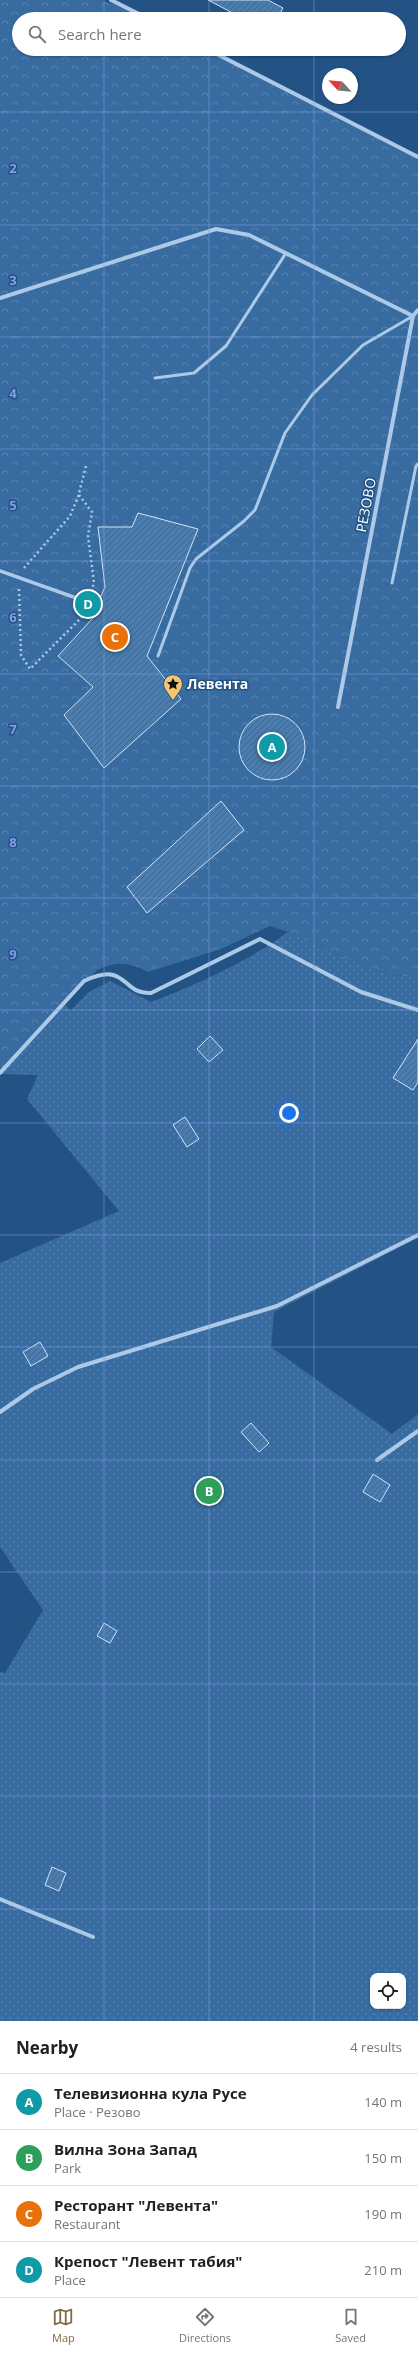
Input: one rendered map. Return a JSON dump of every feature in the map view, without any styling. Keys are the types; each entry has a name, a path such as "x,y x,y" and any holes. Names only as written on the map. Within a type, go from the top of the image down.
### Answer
{"street":[{"path":"111,0 135,12"},
{"path":"221,56 418,158"},
{"path":"0,298 216,229 249,235 413,316"},
{"name":"РЕЗОВО","path":"338,707 413,316 418,310"},
{"path":"0,571 96,605"},
{"path":"0,1073 84,981 98,974 107,973 118,977 143,994 151,993 260,939 361,992 418,1010"},
{"path":"0,1412 33,1389 78,1366 277,1306 418,1235"},
{"path":"377,1460 418,1431"},
{"path":"0,1899 93,1937"}],"lane":[{"path":"155,378 194,373 226,346 286,253"},
{"path":"158,656 193,563 200,555 244,521 255,510 285,433 312,395 362,345 413,316"},
{"path":"392,583 416,466 418,464"}],"path":[{"path":"79,495 92,512 88,536 94,584 83,616 30,669 21,654 19,586 9,574 18,572 26,567 70,516 79,495 86,466"}],"green space":[{"path":"0,0 101,0 136,12 12,12 12,56 221,56 418,157 418,978 376,972 288,932 270,926 221,949 148,972 134,966 122,964 111,965 97,970 0,1073"},
{"path":"288,932 376,972 418,978 418,1238 274,1312 271,1347 392,1434 418,1414 418,2021 0,2021 0,1672 5,1673 43,1610 0,1547 0,1263 119,1211 27,1099 38,1075 0,1074 64,1004 71,1010 89,992 110,981 151,1002 222,972 256,953"}],"building":[{"path":"208,0 268,0 283,8 281,12 231,12"},
{"path":"138,513 198,529 147,656 181,699 104,768 64,715 93,687 58,656 92,619 95,608 99,606 98,602 105,587 98,527 132,527"},
{"path":"272,714 285,717 295,724 302,734 305,747 302,760 295,770 285,777 272,780 259,777 249,770 242,760 239,747 242,734 249,724 259,717"},
{"path":"221,801 244,830 147,913 127,887"},
{"path":"210,1036 223,1050 209,1062 197,1049"},
{"path":"418,1039 418,1082 413,1090 393,1078"},
{"path":"185,1117 199,1139 187,1147 173,1125"},
{"path":"40,1342 48,1356 31,1366 23,1352"},
{"path":"251,1423 269,1443 259,1452 241,1432"},
{"path":"373,1474 390,1485 380,1502 363,1492"},
{"path":"104,1623 117,1631 110,1643 97,1636"},
{"path":"52,1867 66,1873 59,1891 45,1885"}],"place":[{"name":"Крепост \"Левент табия\"","path":"88,604"},
{"name":"Ресторант \"Левента\"","path":"115,637"},
{"name":"Левента","path":"173,701"},
{"name":"Телевизионна кула Русе","path":"272,747"},
{"name":"Вилна Зона Запад","path":"209,1491"}]}
